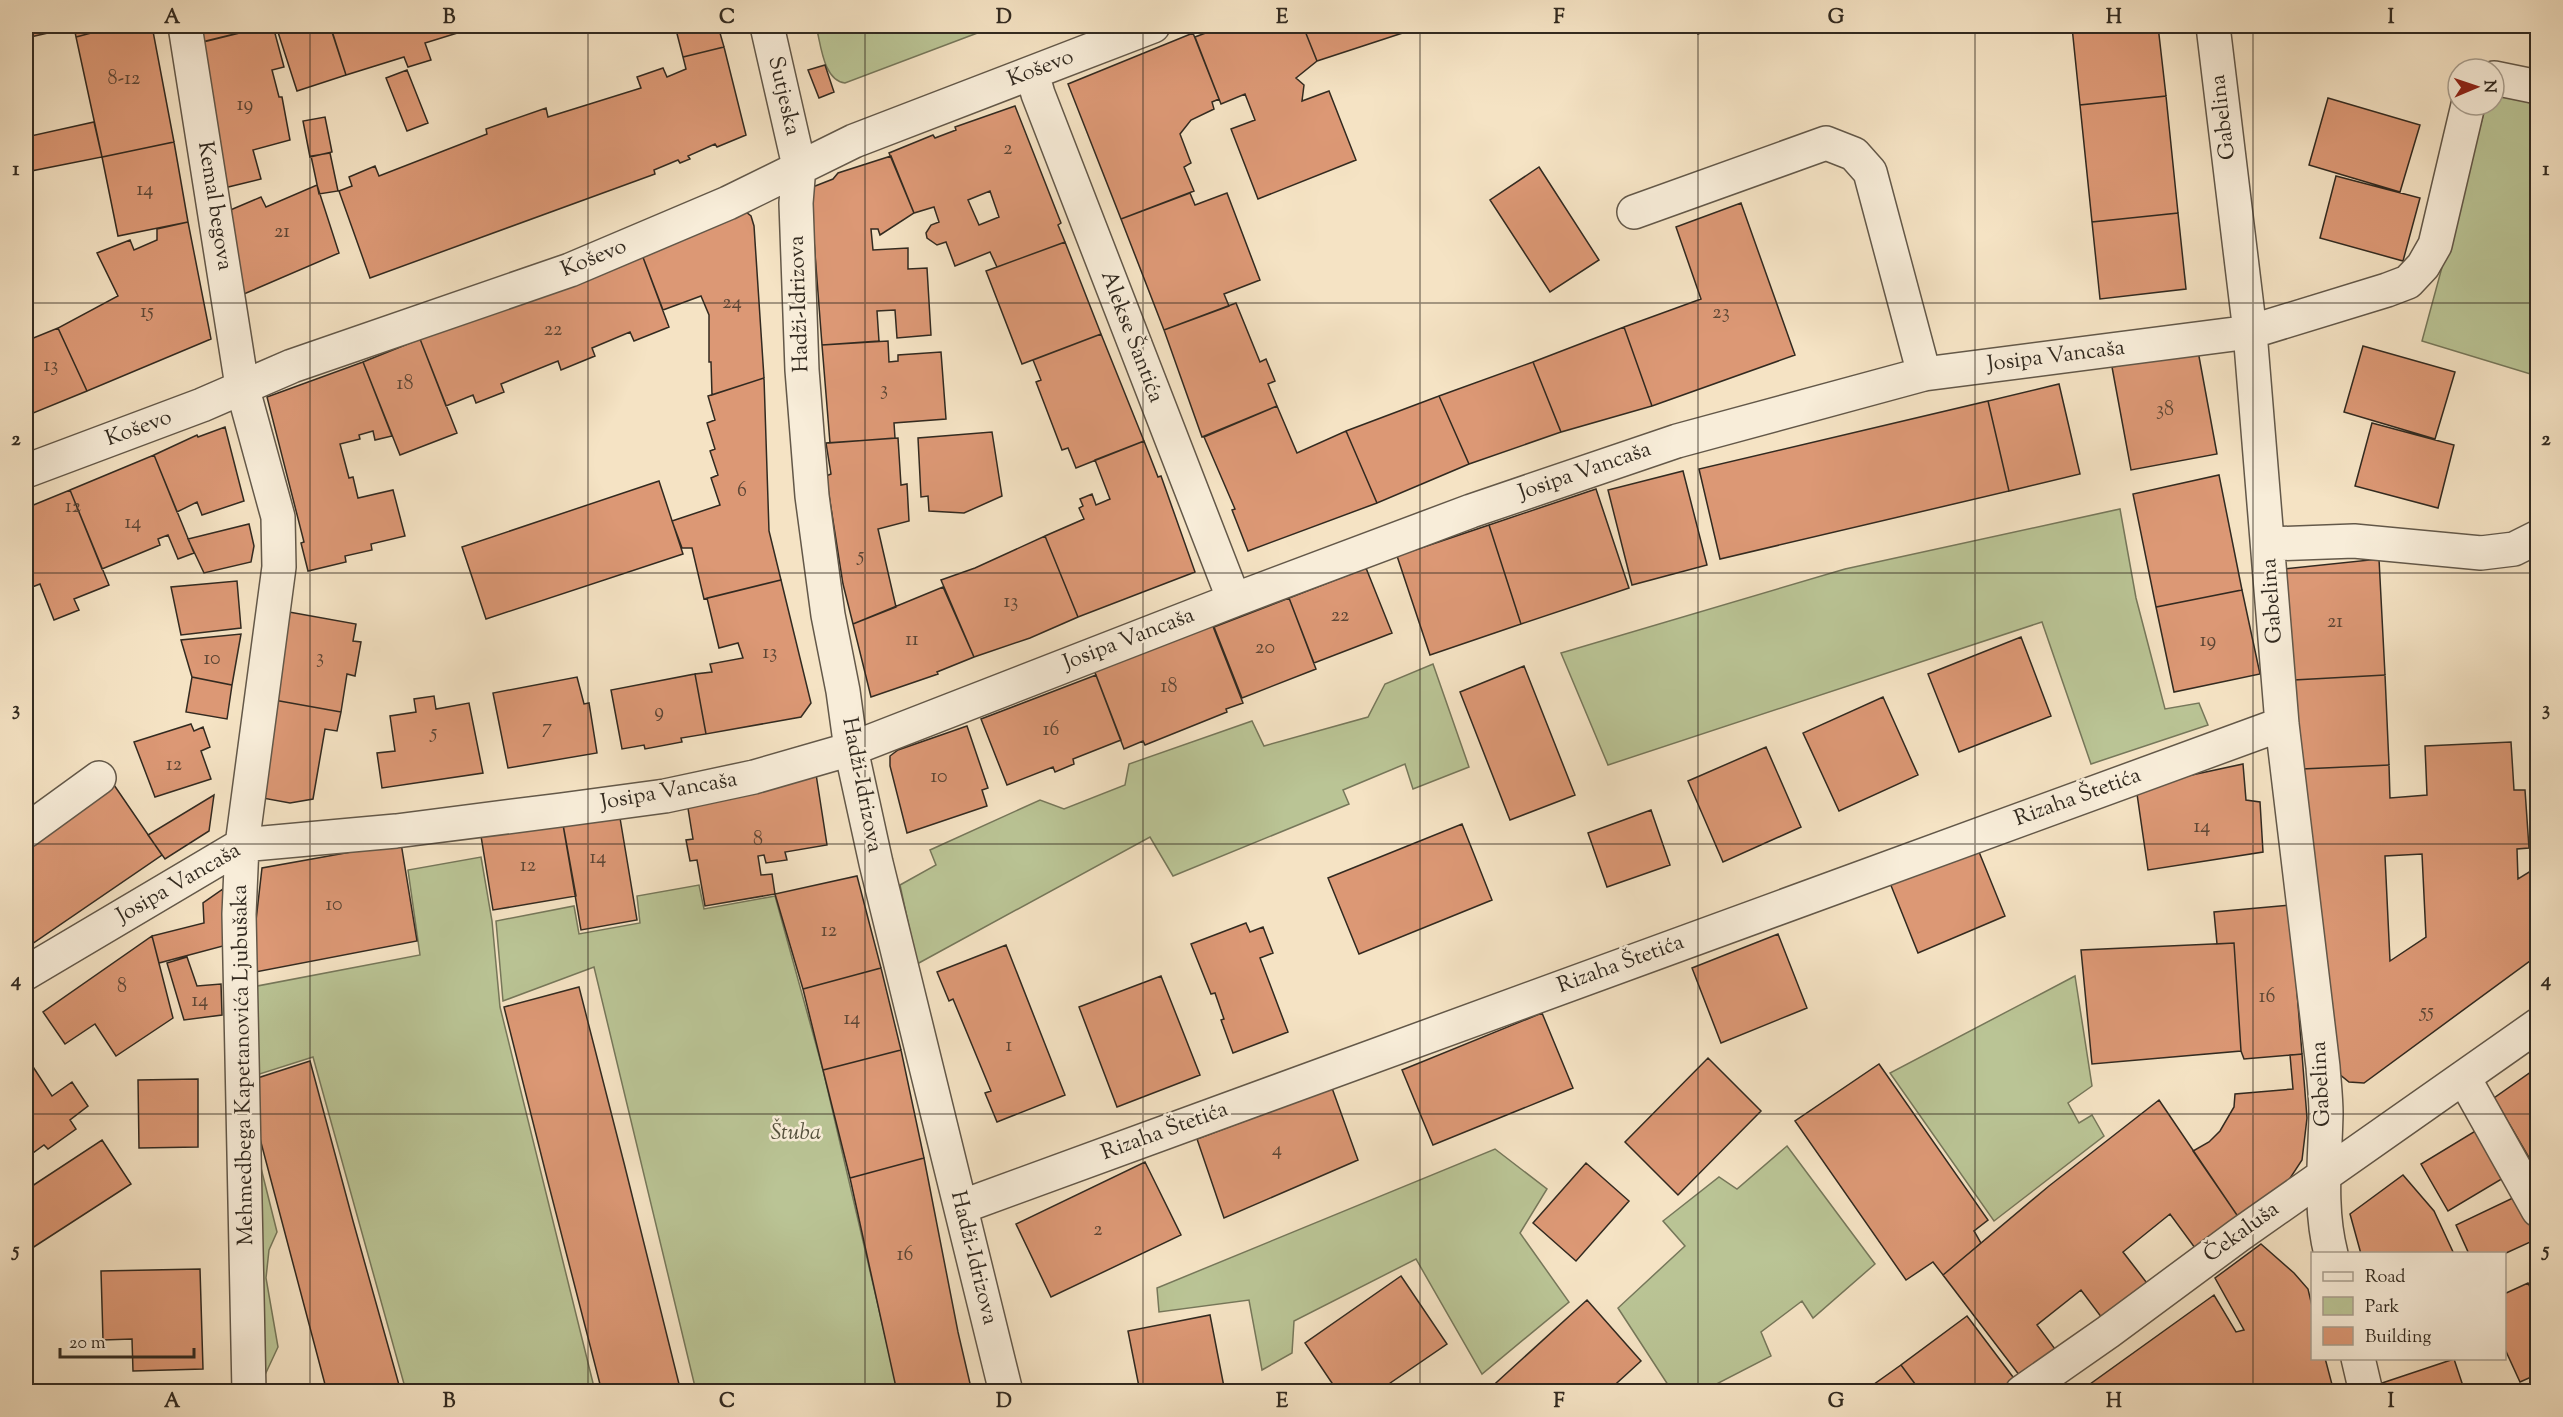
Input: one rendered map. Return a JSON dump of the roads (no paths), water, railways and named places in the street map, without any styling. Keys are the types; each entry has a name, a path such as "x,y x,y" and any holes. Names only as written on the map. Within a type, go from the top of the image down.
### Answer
{"street":[{"name":"Kemal begova","path":"185,26 242,386"},
{"name":"Sutjeska","path":"767,26 799,166"},
{"name":"Koševo","path":"26,471 202,405 292,366 570,270 728,203 799,166 854,141 1153,26"},
{"name":"Gabelina","path":"2213,26 2250,332 2282,724 2323,1067 2326,1111 2322,1176 2326,1233 2331,1252"},
{"name":"Alekse Šantića","path":"1032,73 1042,105 1234,600"},
{"path":"2506,80 2538,87"},
{"name":"Josipa Vancaša","path":"26,974 242,845 396,831 665,796 754,777 851,749 1234,600 1471,511 1677,441 1924,374 2250,332 2387,290 2408,282 2423,266 2435,245 2465,117"},
{"path":"1634,212 1826,143 1854,154 1870,172 1924,374"},
{"name":"Hadži-Idrizova","path":"799,166 796,203 802,370 812,496 828,615 843,691 851,749 879,875 1006,1392"},
{"name":"Mehmedbega Kapetanovića Ljubušaka","path":"242,386 278,517 279,567 242,845 239,914 249,1392"},
{"path":"2269,544 2354,541 2481,553 2514,549 2538,537"},
{"name":"Rizaha Štetića","path":"961,1207 2282,724"},
{"path":"26,831 99,778"},
{"name":"Čekaluša","path":"2022,1392 2322,1176 2538,1025"},
{"path":"2464,1078 2537,1209"},
{"path":"2358,1360 2366,1392"}],"park label":[{"name":"Štuba","path":"796,1134"}]}
